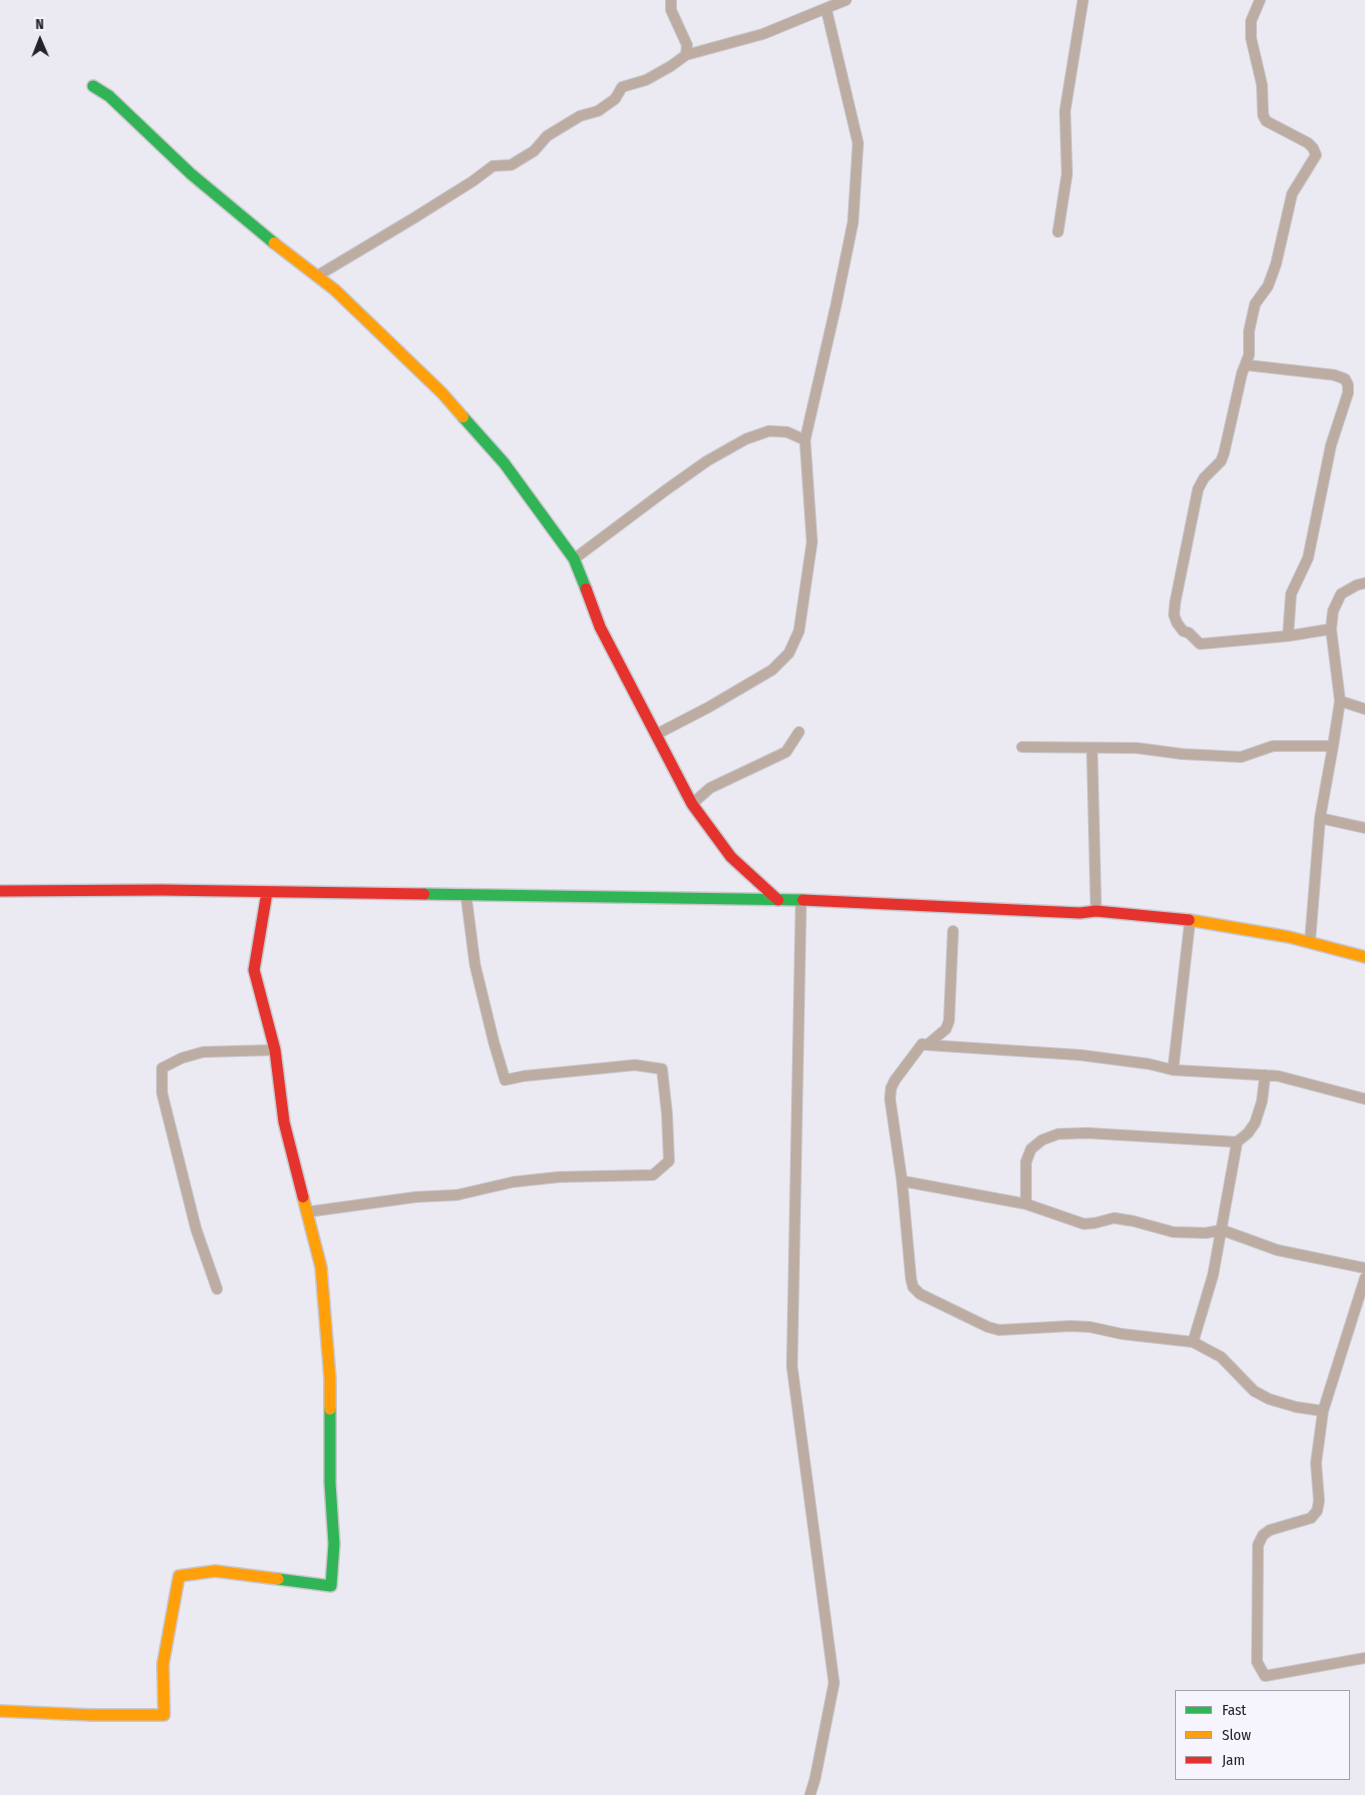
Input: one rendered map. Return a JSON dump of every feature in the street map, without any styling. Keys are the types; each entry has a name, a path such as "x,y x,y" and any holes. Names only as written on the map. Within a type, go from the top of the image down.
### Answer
{"street":[{"path":"671,0 671,10 688,46 686,54"},
{"path":"317,276 414,218 493,166 511,165 534,151 547,136 580,116 598,111 615,99 622,88 646,80 671,66 686,54 763,34 846,0"},
{"path":"1058,232 1067,174 1065,111 1083,0"},
{"path":"1260,0 1251,21 1251,38 1261,79 1264,119 1308,144 1313,148 1316,155 1292,194 1276,264 1268,286 1255,304 1249,331 1249,355 1242,373 1224,453 1221,461 1204,478 1198,489 1174,615 1183,631 1189,633 1200,644 1288,636 1332,629"},
{"path":"657,734 772,670 789,652 799,631 812,542 805,440 854,222 858,143 826,8"},
{"path":"93,86 109,96 192,174 246,220 335,290 442,393 504,463 574,560 600,626 692,804 731,857 778,900"},
{"path":"1246,365 1334,375 1345,379 1348,385 1348,393 1331,445 1308,558 1291,594 1288,636"},
{"path":"574,560 666,490 708,461 746,439 769,431 787,432 805,440"},
{"path":"1310,941 1320,818 1340,701 1332,629 1333,611 1341,594 1357,585 1365,583"},
{"path":"1340,701 1365,709"},
{"path":"692,804 710,788 786,752 799,732"},
{"path":"1022,747 1137,748 1182,754 1241,757 1273,746 1333,746"},
{"path":"1092,748 1096,911"},
{"path":"1320,818 1365,828"},
{"path":"0,891 162,890 801,900 1080,912 1096,911 1190,920 1310,941 1365,957"},
{"path":"0,1711 91,1715 164,1714 164,1664 179,1576 215,1571 331,1586 334,1544 330,1483 330,1379 321,1267 284,1122 275,1050 254,970 267,892"},
{"path":"308,1212 416,1197 457,1195 513,1182 559,1178 653,1175 669,1161 667,1114 662,1069 635,1065 505,1080 474,966 466,895"},
{"path":"801,900 792,1366 834,1683 815,1779 810,1795"},
{"path":"1173,1070 1190,920"},
{"path":"927,1045 946,1029 949,1021 953,931"},
{"path":"1323,1411 1296,1407 1270,1399 1254,1391 1221,1357 1193,1342 1122,1334 1090,1327 1071,1326 999,1330 988,1327 920,1294 914,1287 911,1279 902,1182 890,1099 891,1088 922,1044 1080,1055 1149,1064 1173,1070 1278,1076 1365,1099"},
{"path":"217,1289 196,1230 164,1102 162,1068 182,1058 203,1052 275,1050"},
{"path":"1026,1204 1026,1162 1032,1149 1042,1140 1058,1134 1087,1133 1237,1142 1248,1134 1255,1123 1262,1101 1265,1075"},
{"path":"1193,1342 1213,1275 1237,1142"},
{"path":"902,1182 1026,1204 1084,1224 1114,1218 1172,1232 1206,1233 1222,1230 1277,1250 1365,1268"},
{"path":"1365,1278 1323,1411 1316,1463 1319,1501 1317,1511 1311,1518 1270,1530 1263,1535 1258,1545 1257,1662 1265,1676 1365,1658"}],"traffic: fast":[{"path":"93,86 109,96 191,174 274,243"},
{"path":"463,417 504,463 574,559 586,589"},
{"path":"424,894 803,900"},
{"path":"278,1579 331,1586 334,1544 330,1483 330,1409"}],"traffic: slow":[{"path":"274,243 335,290 442,393 463,417"},
{"path":"1189,920 1289,937 1365,957"},
{"path":"303,1197 321,1267 330,1379 330,1409"},
{"path":"0,1711 91,1715 164,1715 163,1664 179,1576 215,1571 278,1579"}],"traffic: jam":[{"path":"586,589 600,627 692,804 731,857 778,900"},
{"path":"0,891 162,890 424,894"},
{"path":"267,892 254,970 275,1050 284,1122 303,1197"},
{"path":"803,900 1080,913 1096,911 1189,920"}]}
